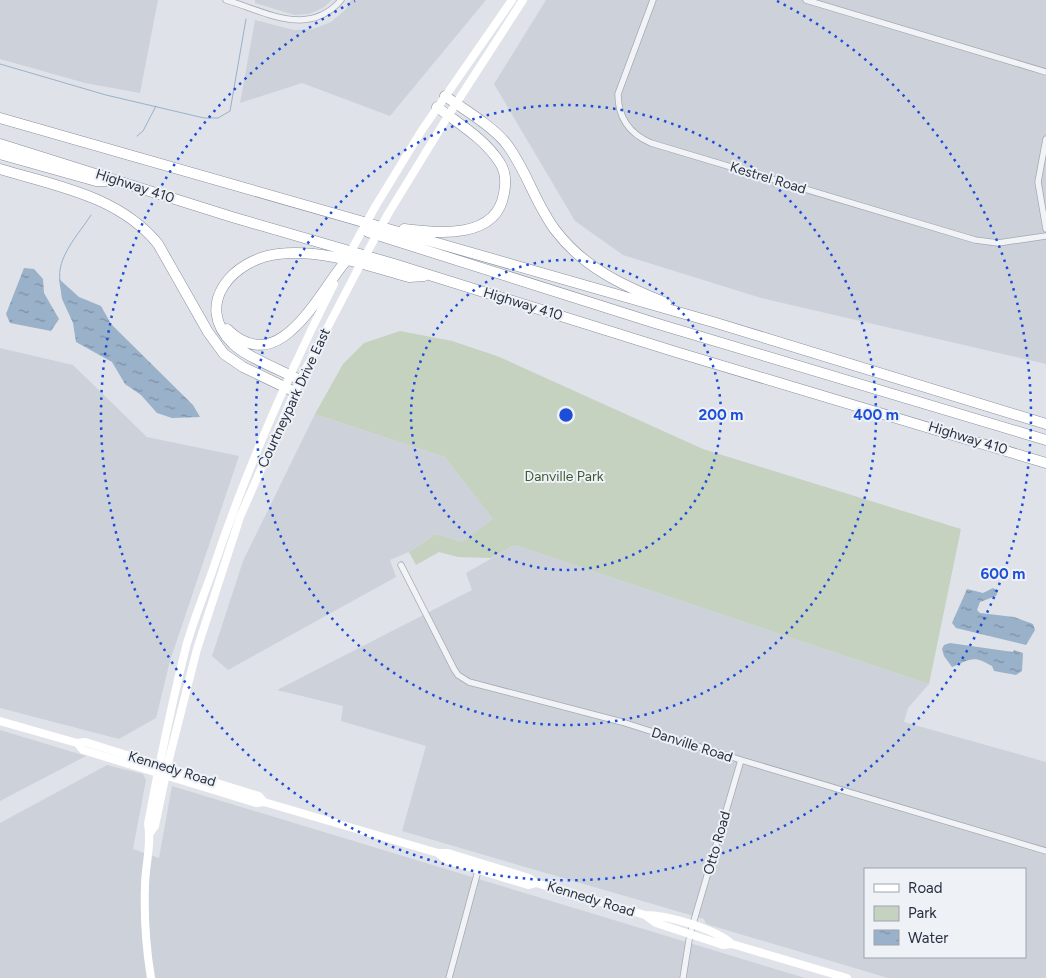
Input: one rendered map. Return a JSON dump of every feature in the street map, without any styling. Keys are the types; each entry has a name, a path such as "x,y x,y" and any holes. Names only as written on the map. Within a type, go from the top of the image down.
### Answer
{"highway":[{"path":"444,96 486,126 504,142 557,232 592,267 624,286 712,322"},
{"path":"305,206 355,216 400,229 458,232 478,226 494,214 503,199 506,181 502,165 490,148 437,107"},
{"name":"Highway 410","path":"0,118 712,322 1044,423"},
{"name":"Highway 410","path":"0,144 676,352 1046,462"},
{"path":"0,154 96,181 120,181"},
{"path":"137,158 646,320 1046,440"},
{"path":"0,168 104,202 140,224 158,244 208,332 224,354 243,367 295,392"},
{"path":"300,380 234,345 222,327 218,308 220,291 232,274 253,260 277,254 313,254 409,277 430,275"},
{"path":"218,308 222,321 235,337 252,344 270,343 284,336 298,324 345,262"}],"main road":[{"name":"Courtneypark Drive East","path":"151,978 147,945 145,887 150,833 148,824 159,764 190,636 231,514 283,386 345,262 375,207 444,96 512,0"},
{"name":"Courtneypark Drive East","path":"150,833 156,826 168,767 197,649 240,517 300,380 388,214 448,116 524,0"},
{"name":"Kennedy Road","path":"0,721 77,743 85,742 159,764 259,796 264,802"},
{"name":"Kennedy Road","path":"77,743 83,750 256,804 264,802 438,853 448,853 479,866 529,878 536,883 645,916 656,923 722,945 732,944 847,978"},
{"name":"Kennedy Road","path":"645,916 658,915 693,926 724,937 732,944"}],"street":[{"path":"226,0 299,22 326,15 342,0"},
{"name":"Kestrel Road","path":"653,0 618,94 618,106 621,116 636,136 651,143 975,240 998,242 1046,236"},
{"path":"806,0 1046,72"},
{"path":"1046,139 1038,182 1046,229"},
{"name":"Danville Road","path":"402,565 454,669 458,675 469,682 622,722 741,760 1046,851"},
{"name":"Otto Road","path":"683,978 690,934 741,760"},
{"path":"449,978 479,866"}],"shaded area":[{"path":"0,0 158,0 140,93 85,83 0,59"},
{"path":"255,0 332,0 323,8 309,14 294,15 255,3"},
{"path":"351,0 486,0 390,116 302,83 240,103 255,20 294,30 313,29 331,22 346,9"},
{"path":"546,0 1046,0 1046,364 761,298 623,255 575,221 494,84"},
{"path":"0,348 73,365 147,437 239,456 170,661 156,718 119,739 0,708"},
{"path":"315,414 445,457 494,520 462,542 436,534 409,552 390,560 396,577 228,670 212,656 243,561"},
{"path":"515,545 929,684 908,708 904,722 1046,762 1046,978 888,978 706,924 704,919 402,831 426,746 341,721 343,706 277,690 472,590 466,573"},
{"path":"0,730 86,756 0,801"},
{"path":"107,765 143,774 146,780 133,849 159,858 172,786 805,978 0,978 0,823"}],"green space":[{"name":"Danville Park","path":"400,331 452,341 497,356 703,449 961,529 929,684 515,545 491,558 458,557 439,552 416,565 409,552 436,534 462,542 493,519 445,457 315,414 343,364 364,343"}],"water":[{"path":"24,268 34,269 43,279 44,293 59,319 51,331 10,323 6,314"},
{"path":"59,279 79,297 101,306 111,324 193,405 200,417 172,418 157,413 141,395 125,384 112,362 76,342 73,323 62,299"},
{"path":"993,588 998,591 996,596 980,602 977,610 980,613 1014,617 1033,624 1035,630 1026,645 956,628 952,623 967,589 983,593"},
{"path":"950,643 1013,652 1014,650 1023,653 1022,671 1016,675 994,671 992,666 975,659 967,660 952,667 944,656 942,649 944,645"}],"waterway":[{"path":"0,64 106,95 204,118 218,118 230,111 246,19"},
{"path":"137,136 143,131 156,106"},
{"path":"60,281 61,263 91,215"}]}
